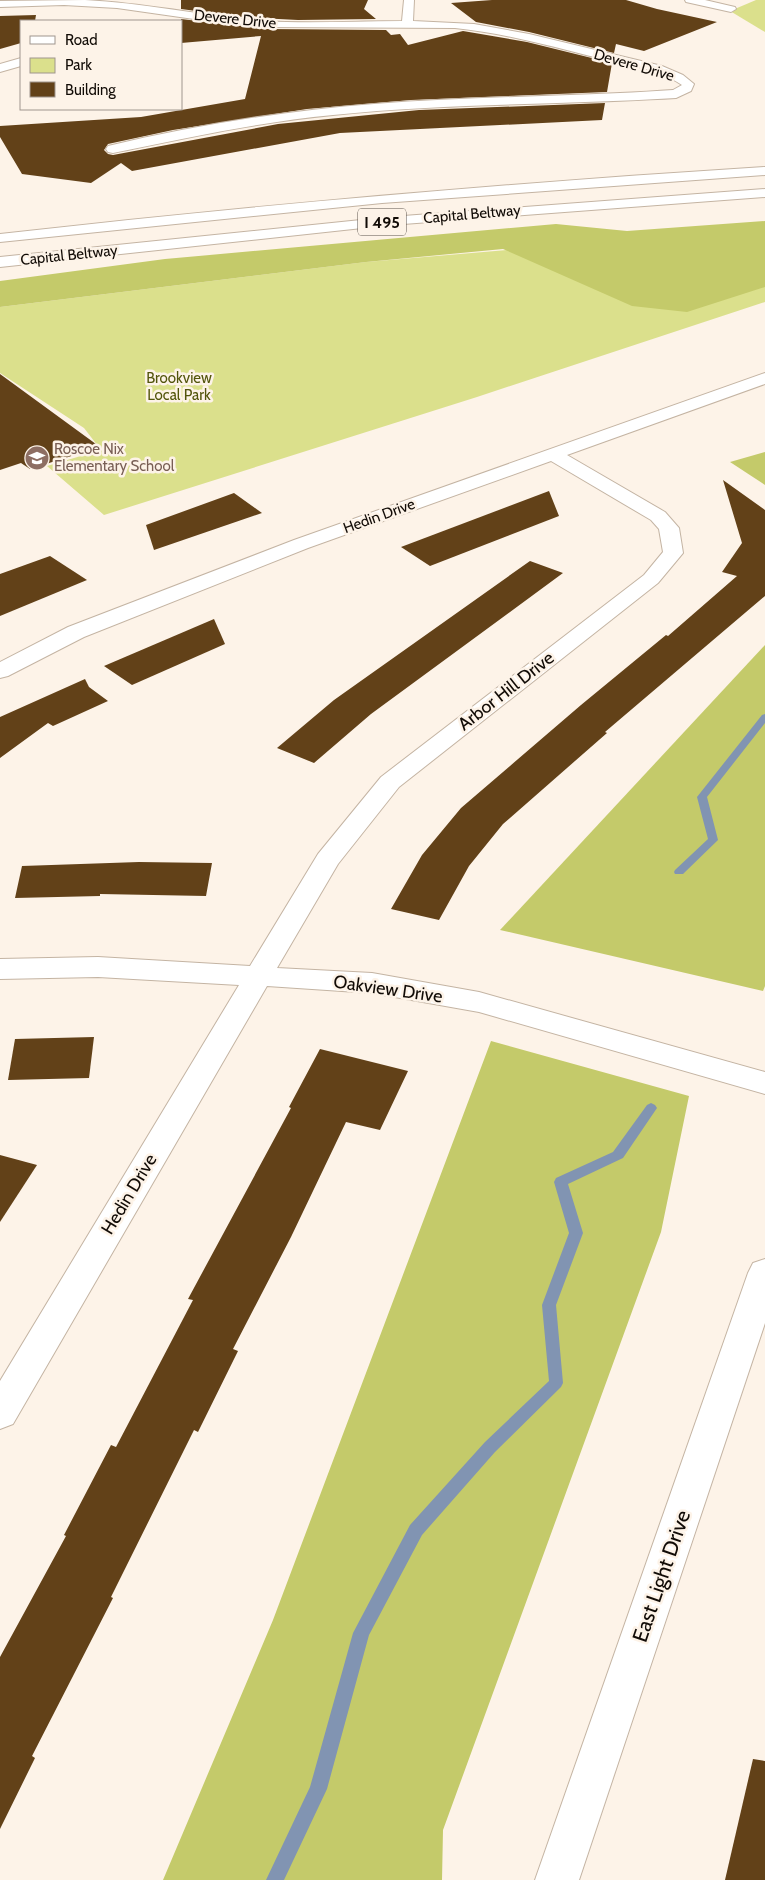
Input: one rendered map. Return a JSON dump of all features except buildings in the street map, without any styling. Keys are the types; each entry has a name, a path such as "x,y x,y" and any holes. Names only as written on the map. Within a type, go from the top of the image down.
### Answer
{"main road":[{"path":"406,25 409,0"},
{"path":"690,0 731,9"},
{"name":"Devere Drive","path":"0,4 64,2 108,4 222,20 266,24 455,25 504,31 678,76 688,84 686,88 676,94 395,106 332,111 268,120 112,150"},
{"path":"170,20 208,6"},
{"path":"0,68 20,62"},
{"name":"Capital Beltway","path":"0,238 381,199 765,171"},
{"name":"Capital Beltway","path":"0,262 380,222 765,193"},
{"name":"Hedin Drive","path":"0,671 76,632 301,544 765,378"},
{"name":"Arbor Hill Drive","path":"259,975 328,860 390,782 651,579 673,553 669,528 658,516 552,454"},
{"name":"Oakview Drive","path":"0,970 98,967 259,975 372,984 479,1002 765,1084"},
{"name":"Hedin Drive","path":"0,1413 259,975"},
{"name":"East Light Drive","path":"556,1880 765,1273"}],"green space":[{"path":"756,0 765,0 765,32 730,11"},
{"path":"765,221 765,287 687,312 632,306 503,249 366,262 0,307 0,281 165,259 556,224 627,231"},
{"name":"Brookview Local Park","path":"765,228 765,302 477,397 104,515 47,466 101,450 84,428 0,373 0,307 366,262"},
{"path":"765,452 765,485 730,462"},
{"path":"765,645 765,986 763,991 500,930"},
{"path":"491,1041 689,1096 661,1232 443,1830 442,1880 163,1880 273,1620"}],"waterway":[{"path":"679,872 713,840 702,797 765,717"},
{"path":"275,1880 318,1789 361,1633 416,1530 490,1447 556,1383 549,1305 576,1233 561,1182 618,1155 651,1108"}],"place":[{"name":"Roscoe Nix Elementary School","path":"37,458"}]}
